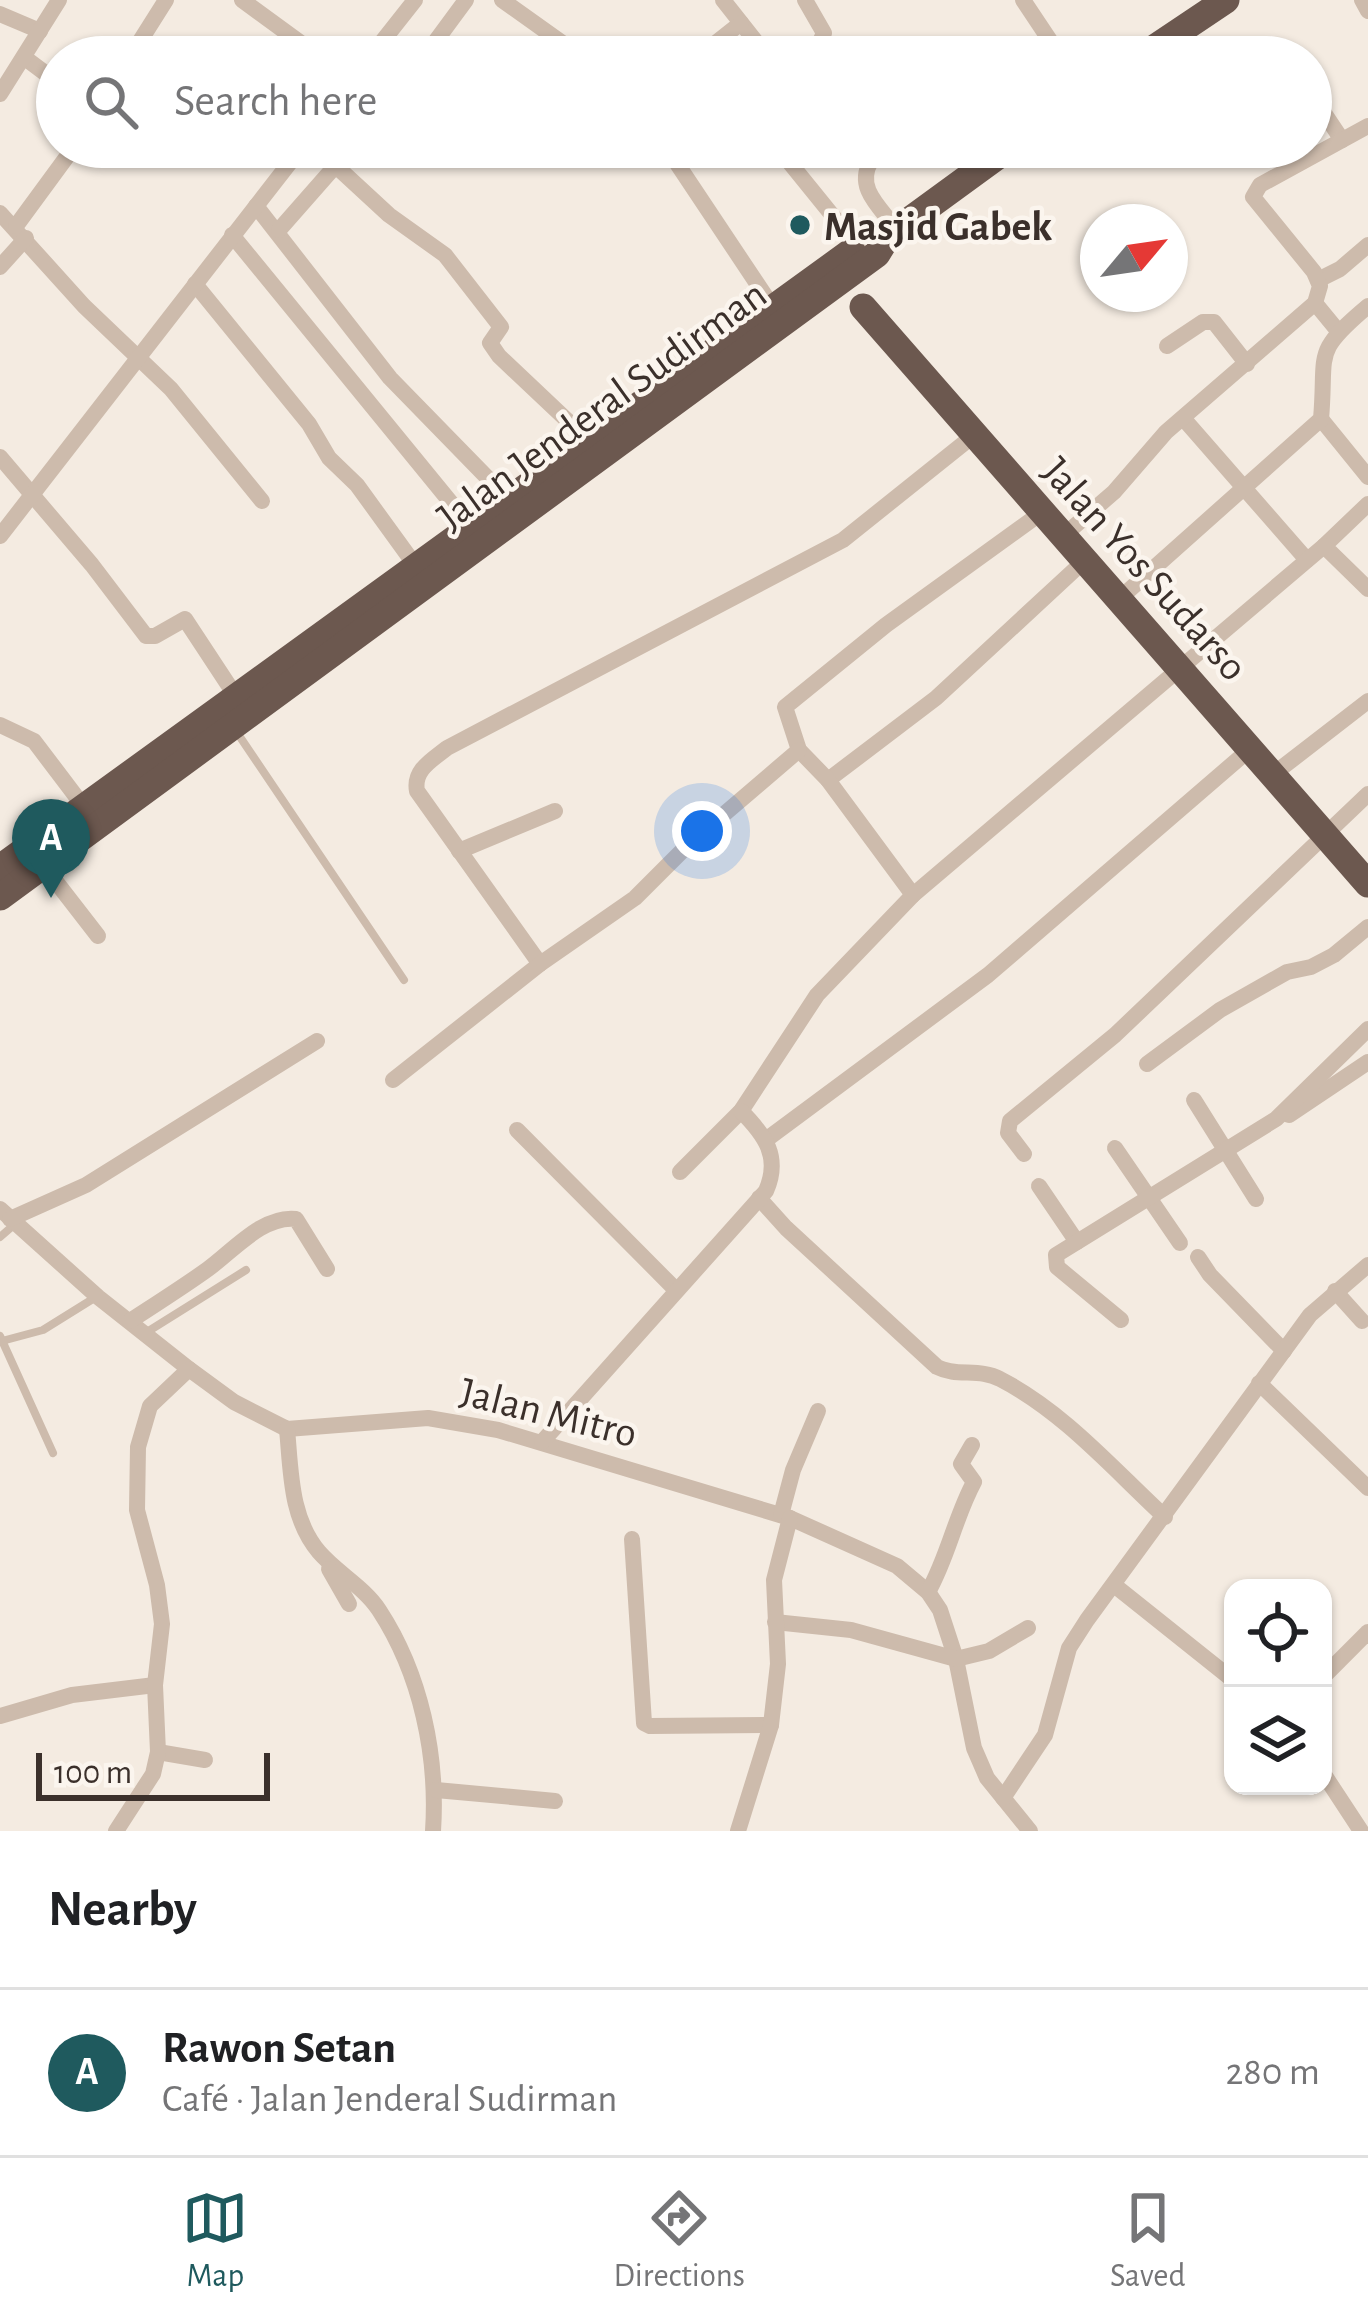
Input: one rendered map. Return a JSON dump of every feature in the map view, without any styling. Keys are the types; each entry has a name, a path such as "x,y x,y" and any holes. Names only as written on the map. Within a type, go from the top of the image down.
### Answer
{"highway":[{"path":"1172,36 1226,0"},
{"path":"892,233 981,168"},
{"name":"Jalan Jenderal Sudirman","path":"0,897 232,724 416,565 772,305 858,247 892,233"},
{"name":"Jalan Jenderal Sudirman","path":"0,868 235,695 317,651 877,254 892,233"},
{"name":"Jalan Yos Sudarso","path":"863,307 1368,884"}],"street":[{"path":"37,36 59,0"},
{"path":"143,36 166,0"},
{"path":"387,36 415,0"},
{"path":"440,36 466,0"},
{"path":"502,0 553,36"},
{"path":"723,0 752,36"},
{"path":"805,0 823,36"},
{"path":"1023,0 1047,36"},
{"path":"1362,0 1368,11"},
{"path":"245,1 292,36"},
{"path":"0,14 40,31"},
{"path":"724,36 741,22"},
{"path":"0,94 36,38"},
{"path":"25,58 36,66"},
{"path":"1332,125 1342,140"},
{"path":"1332,146 1368,126"},
{"path":"0,267 61,168"},
{"path":"0,536 286,168"},
{"path":"278,230 335,168"},
{"path":"339,168 389,215 446,255 501,327 490,345 589,441"},
{"path":"680,168 772,305"},
{"path":"794,168 858,247"},
{"path":"867,168 864,183 892,233"},
{"path":"1061,536 1114,492 1153,445 1315,303 1320,294 1318,280 1253,197 1261,185 1292,168"},
{"path":"256,206 390,377 507,498"},
{"path":"0,213 84,306 170,389 262,502"},
{"path":"232,235 470,526"},
{"path":"1318,280 1340,269 1368,245"},
{"path":"195,284 416,565"},
{"path":"1315,303 1338,331"},
{"path":"1368,306 1338,331 1322,357 1321,418 1368,477"},
{"path":"1167,346 1203,322 1214,322 1247,364"},
{"path":"1183,418 1307,560"},
{"path":"1118,601 1321,418"},
{"path":"540,964 417,791 416,779 425,765 447,748 843,540 973,436"},
{"path":"0,457 146,636 155,636 179,619 189,622 235,695"},
{"path":"680,1172 741,1111 818,995 913,896 1368,504"},
{"path":"913,896 828,780 799,750 786,704 1041,513"},
{"path":"1324,546 1368,589"},
{"path":"828,780 936,698 1083,562"},
{"path":"1271,776 1368,701"},
{"path":"0,725 34,741 84,807"},
{"path":"767,1139 988,975 1250,749"},
{"path":"393,1080 540,964 635,898 688,845 799,750"},
{"path":"1024,1154 1009,1133 1010,1121 1115,1035 1368,794"},
{"path":"459,851 555,811"},
{"path":"44,866 98,935"},
{"path":"1147,1064 1220,1010 1287,972 1323,962 1368,927"},
{"path":"1276,1119 1368,1029"},
{"path":"317,1041 86,1185 9,1217 98,1297 189,1369 234,1402 287,1429 294,1499 306,1532 349,1604"},
{"path":"1121,1320 1057,1267 1056,1255 1146,1196 1276,1119 1300,1110 1368,1061"},
{"path":"1194,1100 1256,1199"},
{"path":"542,1442 769,1185 773,1166 767,1139 741,1111"},
{"path":"517,1130 676,1290"},
{"path":"1114,1148 1180,1243"},
{"path":"1039,1186 1077,1242"},
{"path":"759,1198 937,1367 987,1373 1026,1394 1055,1414 1165,1517"},
{"path":"130,1321 208,1270 249,1235 286,1218 296,1219 327,1269"},
{"path":"1198,1257 1284,1351"},
{"path":"1003,1798 1045,1735 1069,1648 1310,1316 1368,1265"},
{"path":"1335,1291 1362,1321"},
{"path":"116,1831 153,1774 158,1752 155,1685 162,1624 137,1510 138,1447 150,1406 189,1369"},
{"path":"1259,1383 1368,1488"},
{"path":"739,1830 771,1725 778,1664 774,1580 793,1470 818,1411"},
{"name":"Jalan Mitro","path":"287,1429 428,1418 503,1431 785,1516 869,1550 897,1565 928,1592"},
{"path":"972,1445 961,1464 974,1482 928,1592 947,1626 974,1748 987,1778 1030,1831"},
{"path":"632,1540 644,1723 771,1725"},
{"path":"320,1553 381,1612 421,1706 435,1785 433,1831"},
{"path":"1114,1585 1224,1673"},
{"path":"775,1622 851,1630 956,1659 989,1651 1028,1628"},
{"path":"1332,1668 1368,1632"},
{"path":"0,1716 72,1695 155,1685"},
{"path":"158,1752 205,1760"},
{"path":"435,1785 555,1801"},
{"path":"1332,1787 1360,1831"}],"lane":[{"path":"232,724 404,980"},
{"path":"0,1237 9,1217"},
{"path":"147,1332 246,1270"},
{"path":"53,1453 1,1339 43,1330 98,1297"}],"place":[{"name":"Masjid Gabek","path":"800,225"},
{"name":"Rawon Setan","path":"51,898"}]}
